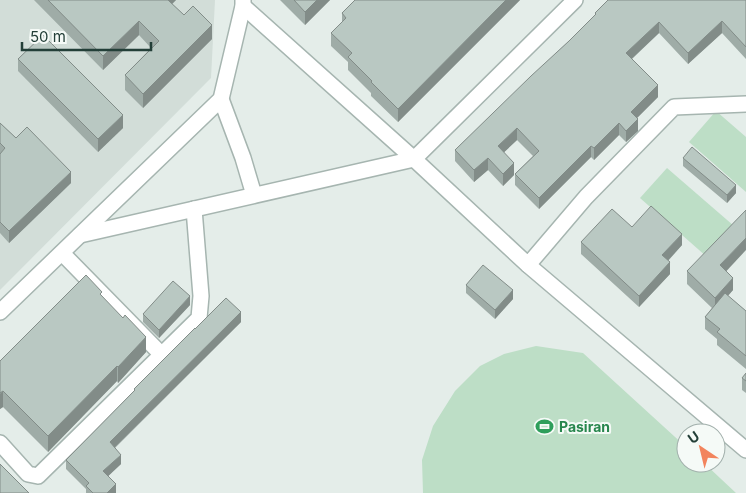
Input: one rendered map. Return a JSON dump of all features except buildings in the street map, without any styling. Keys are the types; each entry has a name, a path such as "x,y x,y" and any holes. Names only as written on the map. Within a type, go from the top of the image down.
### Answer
{"street":[{"path":"80,235 414,159 575,0"},
{"path":"0,312 221,99 243,3 528,265 746,450"},
{"path":"221,99 243,158 254,195"},
{"path":"528,265 586,197 674,107 746,104"},
{"path":"0,443 28,474 38,476 199,318 201,296 194,209"},
{"path":"62,253 162,355"}],"shaded area":[{"path":"0,0 215,0 211,78 0,290"}],"green space":[{"path":"716,111 746,137 746,192 689,142"},
{"path":"667,168 734,226 707,257 640,198"},
{"name":"Pasiran","path":"536,346 583,353 676,438 676,473 715,473 736,493 423,493 422,460 433,426 455,391 480,366 504,354"}],"place":[{"name":"Pasiran","path":"545,427"}]}
